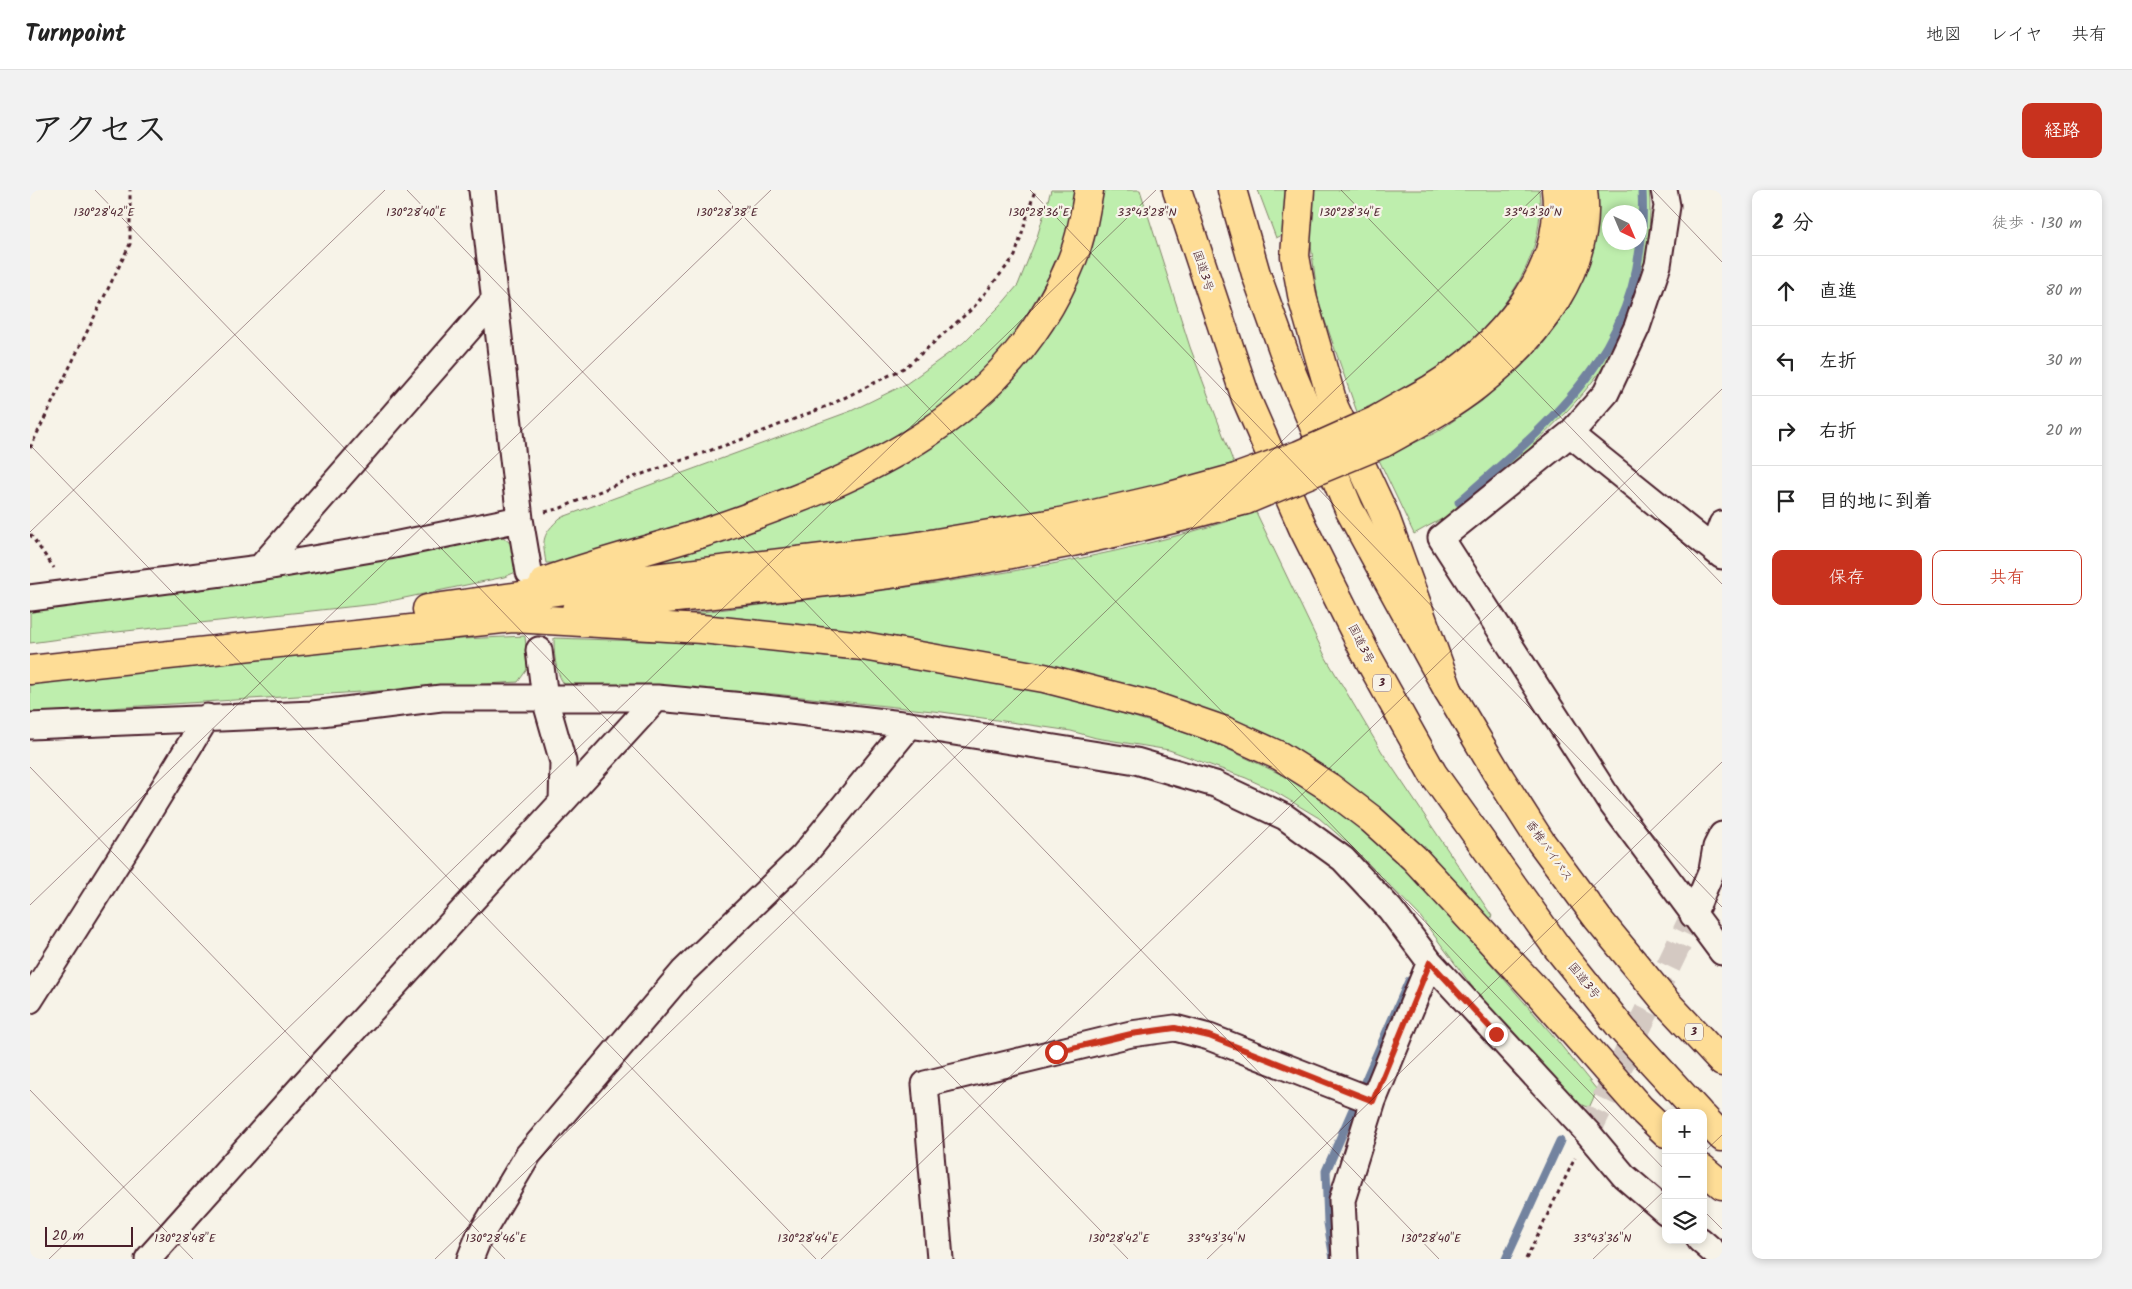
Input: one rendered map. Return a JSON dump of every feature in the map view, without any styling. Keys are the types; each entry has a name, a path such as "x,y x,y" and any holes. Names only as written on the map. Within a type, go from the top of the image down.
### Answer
{"highway":[{"path":"490,601 595,563 720,527 841,481 889,458 928,434 969,404 999,375 1029,341 1052,301 1072,259 1085,216 1089,190"},
{"name":"国道3号","path":"1177,190 1246,398 1302,528 1366,654 1428,765 1556,946 1623,1030 1695,1109"},
{"name":"3","path":"1232,190 1256,274 1290,368 1349,509 1448,690"},
{"path":"1300,190 1295,256 1302,300 1334,407 1384,514 1448,690"},
{"path":"1379,432 1500,334 1516,313 1535,284 1547,259 1556,233 1558,206 1556,190"},
{"path":"30,670 513,618 615,604 916,571 1068,544 1178,519 1241,489 1379,432 1444,409 1477,385 1508,358 1533,332 1562,288 1577,253 1583,227 1583,190"},
{"path":"30,652 131,643 490,601 636,580 908,548 1060,522 1167,497 1241,489"},
{"path":"513,618 702,629 863,646 1044,678 1153,706 1225,731 1280,756 1329,787 1371,819 1414,858 1537,991 1640,1108 1662,1129"},
{"name":"香椎バイパス","path":"1448,690 1500,778 1541,842 1598,919 1666,1002 1722,1062"},
{"path":"1707,1121 1722,1138"},
{"path":"1707,1172 1722,1185"}],"street":[{"path":"482,190 520,519 529,572"},
{"path":"1664,190 1668,206 1658,265 1637,327 1606,393 1570,434 1441,538 1612,804 1722,952"},
{"path":"260,568 495,299"},
{"path":"1570,434 1718,553"},
{"path":"30,598 260,568 389,546 520,519"},
{"path":"1718,553 1722,524"},
{"path":"539,650 545,699 563,762 562,802"},
{"path":"30,726 313,714 441,698 657,698 765,708 910,725 1136,761 1214,784 1285,817 1342,859 1390,909 1430,962 1588,1133 1624,1176 1662,1209"},
{"path":"148,1259 306,1082 657,698"},
{"path":"30,1000 207,717"},
{"path":"470,1259 478,1239 528,1155 683,972 803,856 910,725"},
{"path":"1693,915 1712,870 1716,847 1722,836"},
{"path":"1346,1259 1342,1200 1373,1101 1430,962"},
{"path":"940,1259 925,1084 1131,1034 1175,1028 1209,1036 1373,1101"},
{"path":"1705,1244 1722,1259"}],"path":[{"path":"30,448 130,244 130,190"},
{"path":"520,519 561,508 631,478 743,439 830,405 906,367 973,308 1015,256 1035,190"},
{"path":"30,534 71,593"},
{"path":"1526,1259 1588,1133"}],"green space":[{"path":"1051,190 1076,190 1061,254 1020,328 985,377 882,452 764,499 555,563 546,563 545,538 560,518 851,411 906,384 963,343 1018,285 1037,237"},
{"path":"1101,190 1140,190 1190,347 1234,464 1165,485 1098,501 956,529 660,566 658,562 800,509 1015,376 1038,349 1063,308"},
{"path":"1258,190 1288,190 1285,234 1276,238"},
{"path":"1314,190 1539,190 1540,216 1535,241 1527,265 1515,288 1500,310 1482,330 1464,348 1424,378 1357,412 1318,301 1310,237"},
{"path":"1597,190 1649,190 1650,213 1647,244 1647,205 1602,205 1602,250 1646,250 1639,286 1631,310 1622,333 1599,373 1558,420 1498,478 1455,512 1414,534 1379,460 1437,432 1482,401 1539,349 1563,317 1584,276 1594,247"},
{"path":"1256,512 1326,658 1382,752 1492,916 1490,919 1486,920 1240,726 683,617 684,614 901,588 973,578 1044,565 1116,551"},
{"path":"500,534 512,545 516,572 504,577 376,604 30,643 30,608"},
{"path":"525,636 528,668 518,682 30,713 30,680 379,643"},
{"path":"554,638 728,644 902,665 1016,686 1108,709 1206,739 1291,779 1344,814 1417,879 1551,1033 1597,1090 1589,1108 1564,1097 1491,1012 1419,915 1351,846 1319,818 1274,791 1246,778 1169,750 1096,738 1071,731 942,712 774,694 662,686 568,688 558,672"}],"waterway":[{"path":"1459,502 1533,437 1565,404 1593,369 1615,331 1631,290 1641,243 1642,190"},
{"path":"1334,1259 1328,1223 1326,1171 1409,981"},
{"path":"1506,1259 1560,1141"}],"tunnel":[{"path":"1588,1133 1693,915"}],"route":[{"path":"1056,1052 1131,1034 1175,1028 1209,1036 1373,1101 1430,962 1496,1034"}]}
